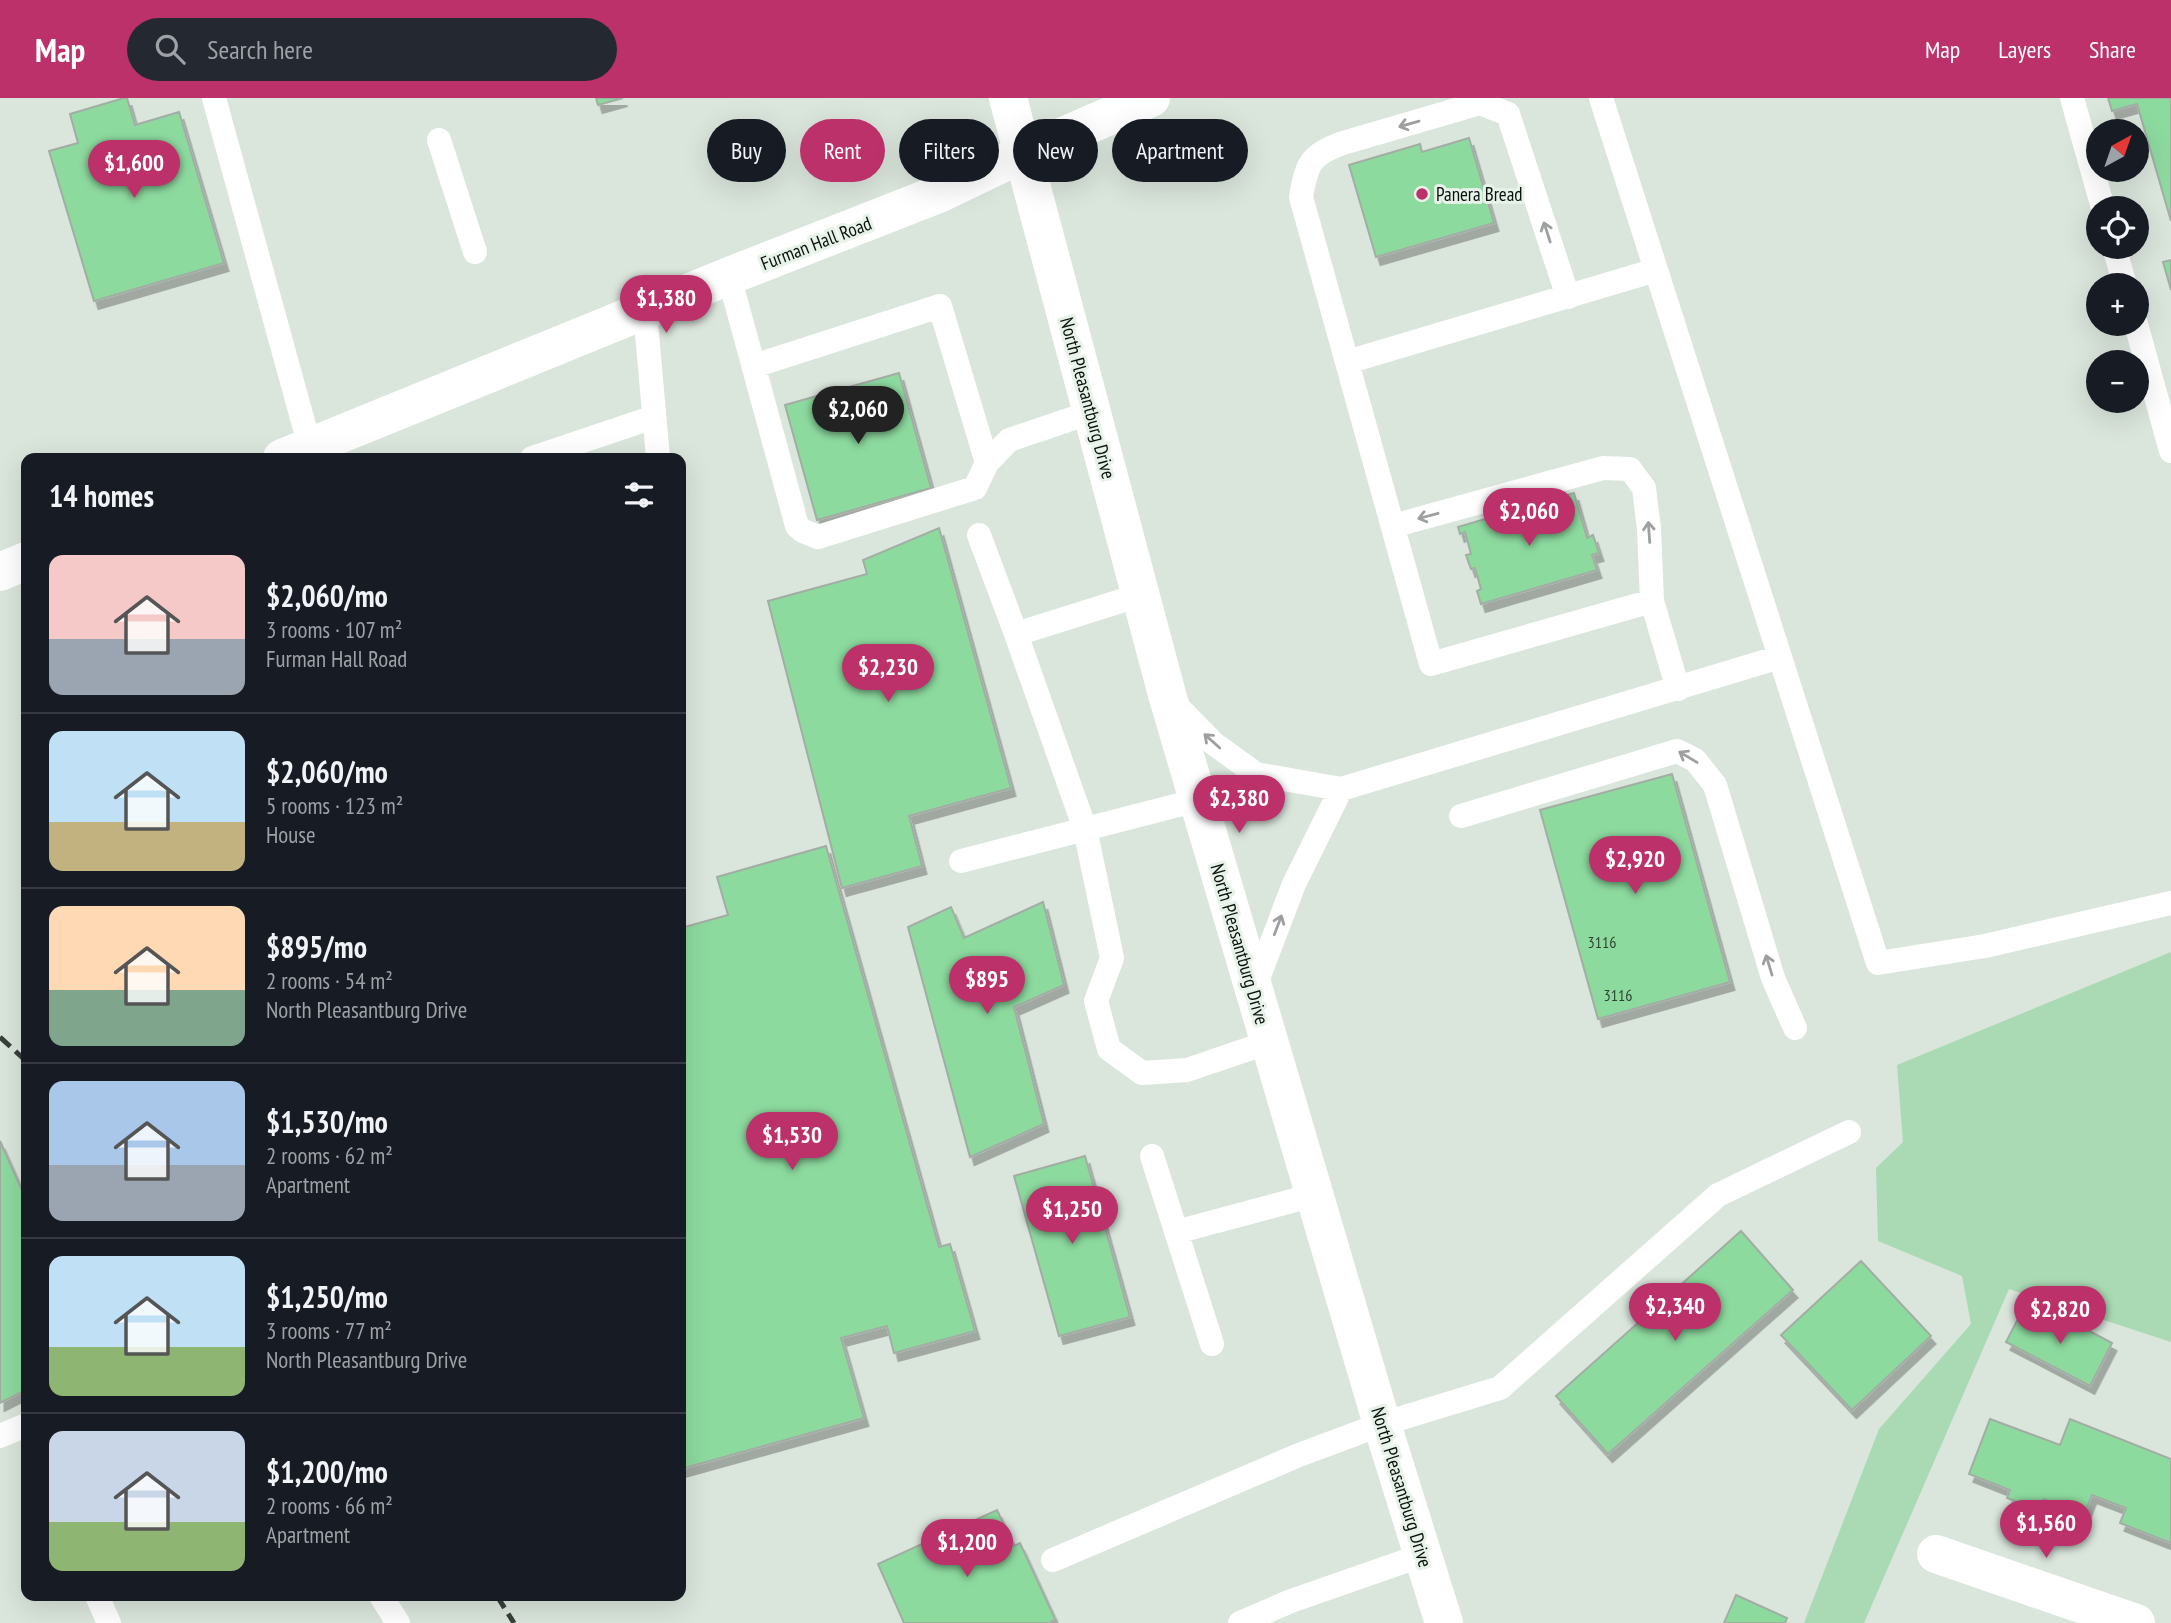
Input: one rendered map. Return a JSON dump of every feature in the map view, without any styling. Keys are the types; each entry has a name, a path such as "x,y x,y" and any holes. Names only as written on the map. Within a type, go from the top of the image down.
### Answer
{"main road":[{"name":"North Pleasantburg Drive","path":"1009,98 1015,119"},
{"name":"Furman Hall Road","path":"1098,121 1151,98"},
{"name":"Furman Hall Road","path":"307,453 729,276 941,193 1013,158"},
{"name":"North Pleasantburg Drive","path":"1032,182 1168,698 1382,1424 1444,1623"},
{"path":"0,572 21,563"},
{"path":"1936,1554 2136,1623"}],"lane":[{"path":"214,98 302,453"},
{"path":"1601,98 1878,963 1985,946 2171,903"},
{"path":"2072,98 2100,196"},
{"path":"1568,297 1508,114 1480,103 1324,149 1311,159 1301,197 1431,664 1652,601"},
{"path":"439,140 475,252"},
{"path":"1347,362 1656,270"},
{"path":"729,276 797,526 818,537 975,488 987,463 1009,440 1091,412"},
{"path":"754,366 940,306 987,463"},
{"path":"645,311 658,453"},
{"path":"2139,336 2171,452"},
{"path":"547,453 654,417"},
{"path":"1393,526 1603,468 1630,469 1644,488 1650,529 1652,601 1678,689"},
{"path":"979,535 1085,829 1112,958 1096,1002 1109,1049 1142,1073 1187,1069 1269,1042"},
{"path":"1016,634 1140,595"},
{"path":"1168,698 1213,743 1255,774 1341,789 1780,657"},
{"path":"1461,816 1677,751 1695,760 1715,785 1773,978 1796,1028"},
{"path":"1254,989 1294,884 1341,789"},
{"path":"961,861 1198,800"},
{"path":"1053,1560 1280,1462 1382,1424 1500,1388 1718,1195 1849,1132"},
{"path":"1152,1156 1212,1344"},
{"path":"1176,1232 1314,1195"},
{"path":"1240,1623 1291,1601 1423,1555"},
{"path":"99,1601 109,1623"},
{"path":"384,1601 398,1623"}],"green space":[{"path":"2171,952 2171,1342 2009,1289 1864,1623 1804,1623 1879,1429 1971,1324 1962,1276 1878,1241 1876,1168 1903,1142 1897,1065"}],"building":[{"path":"127,98 135,125 179,112 224,263 94,301 49,151 78,143 70,114"},
{"path":"596,98 623,98 598,105"},
{"path":"2108,98 2171,98 2171,221 2149,145 2149,119 2141,119 2137,104 2112,111"},
{"name":"Panera Bread","path":"1469,138 1494,223 1376,257 1349,165 1420,144 1422,152"},
{"path":"2171,260 2171,290 2163,262"},
{"path":"899,373 931,488 817,520 785,405"},
{"path":"1574,493 1587,538 1593,535 1599,553 1592,555 1597,570 1481,604 1477,591 1481,589 1475,568 1471,569 1466,555 1471,554 1465,532 1460,534 1458,527"},
{"path":"939,528 1011,788 909,816 922,866 842,888 768,601 867,574 863,560"},
{"path":"1672,774 1730,982 1598,1019 1540,810"},
{"path":"826,846 939,1247 950,1244 975,1331 894,1353 887,1326 841,1338 864,1418 686,1468 686,927 728,915 717,877"},
{"path":"1043,902 1064,985 1014,1007 1044,1124 970,1157 908,927 951,907 964,938"},
{"path":"0,1141 21,1188 21,1392 0,1403"},
{"path":"1085,1156 1130,1317 1059,1336 1014,1176"},
{"path":"1741,1231 1793,1290 1608,1454 1556,1396"},
{"path":"1861,1261 1931,1336 1852,1410 1781,1335"},
{"path":"2024,1307 2075,1332 2078,1325 2112,1343 2090,1386 2006,1342"},
{"path":"1990,1419 2060,1445 2070,1419 2171,1459 2171,1543 2120,1523 2126,1508 2092,1495 2084,1515 2044,1499 2040,1511 2007,1498 2010,1490 1969,1474"},
{"path":"997,1510 1014,1546 1020,1543 1055,1619 1049,1623 904,1623 878,1564"},
{"path":"1736,1595 1787,1618 1785,1623 1724,1623"}],"railway":[{"path":"0,1037 21,1056"},
{"path":"500,1601 514,1623"}],"place":[{"name":"Panera Bread","path":"1422,194"}]}
